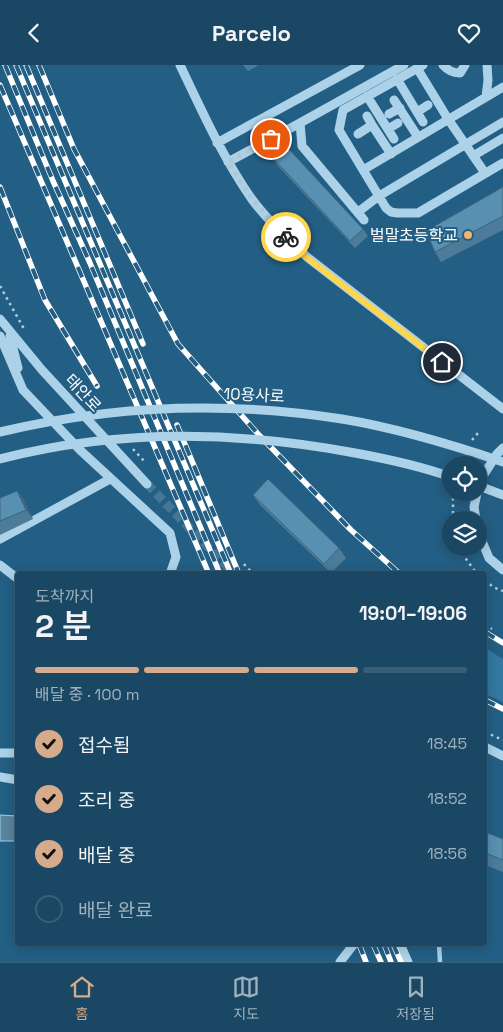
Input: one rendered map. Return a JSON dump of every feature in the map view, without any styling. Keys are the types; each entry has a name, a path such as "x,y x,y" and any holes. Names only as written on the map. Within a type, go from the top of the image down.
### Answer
{"street":[{"path":"180,65 228,162 252,199 278,230 306,257 503,409"},
{"path":"217,143 360,65"},
{"path":"228,162 404,65"},
{"path":"443,65 448,70 460,73 465,65"},
{"path":"486,97 487,65"},
{"path":"485,173 448,119 420,67 343,110 339,131 390,212 403,214 418,213 503,163"},
{"path":"397,79 423,122"},
{"path":"363,170 503,87"},
{"path":"367,96 394,139"},
{"path":"389,114 397,104 418,137"},
{"path":"417,112 428,105"},
{"path":"367,115 391,154"},
{"path":"300,123 302,146 361,216 379,196 503,122"},
{"path":"388,129 398,123"},
{"path":"358,134 372,125"},
{"path":"473,156 503,138"},
{"name":"태안로","path":"0,319 42,370 147,484"},
{"path":"10,333 22,390"},
{"path":"0,337 22,390 110,479 170,533 176,557 171,571"},
{"name":"10용사로","path":"0,432 92,414 121,411 178,408 262,409 335,418 391,430 434,440 503,462"},
{"path":"0,459 60,446 156,436 222,437 272,440 340,450 442,474"},
{"path":"487,469 497,453 503,448"},
{"path":"0,539 110,479"},
{"path":"487,489 503,495"},
{"path":"487,551 490,558 503,571"},
{"path":"0,565 15,577"},
{"path":"487,748 503,756"},
{"path":"0,753 15,753"},
{"path":"0,777 15,780"},
{"path":"340,962 352,946"},
{"path":"401,946 408,962"}],"path":[{"path":"0,286 29,336"},
{"path":"127,443 146,463"},
{"path":"464,556 475,571"},
{"path":"244,564 250,571"},
{"path":"487,582 493,587 503,591"},
{"path":"487,626 492,629"},
{"path":"487,733 503,740"}],"shaded area":[{"path":"487,649 503,659 503,702 487,695"},
{"path":"0,815 15,816 15,841 0,841"}],"building":[{"path":"286,146 363,229 350,241 273,158"},
{"path":"503,187 503,216 435,252 426,231"},
{"path":"268,479 339,548 324,564 253,495"},
{"path":"17,491 26,510 0,521 0,498"},
{"path":"487,833 503,839 503,860 487,854"}],"waterway":[{"path":"439,946 440,962"}],"tunnel":[{"path":"147,484 231,571"}],"railway":[{"path":"5,65 219,571"},
{"path":"16,65 230,571"},
{"path":"26,65 143,344"},
{"path":"39,65 74,149 178,344 259,435 351,530 397,571"},
{"path":"0,85 208,571"},
{"path":"0,187 45,300 97,386"},
{"path":"177,425 238,571"},
{"path":"487,633 503,643"},
{"path":"487,701 503,709"},
{"path":"360,946 366,962"},
{"path":"374,946 381,962"},
{"path":"385,946 391,962"},
{"path":"394,946 401,962"}],"way so far":[{"path":"271,139 228,162 252,199 286,237"}],"place":[{"name":"벌말초등학교","path":"468,235"}],"route":[{"path":"286,237 306,257 442,362"}]}
